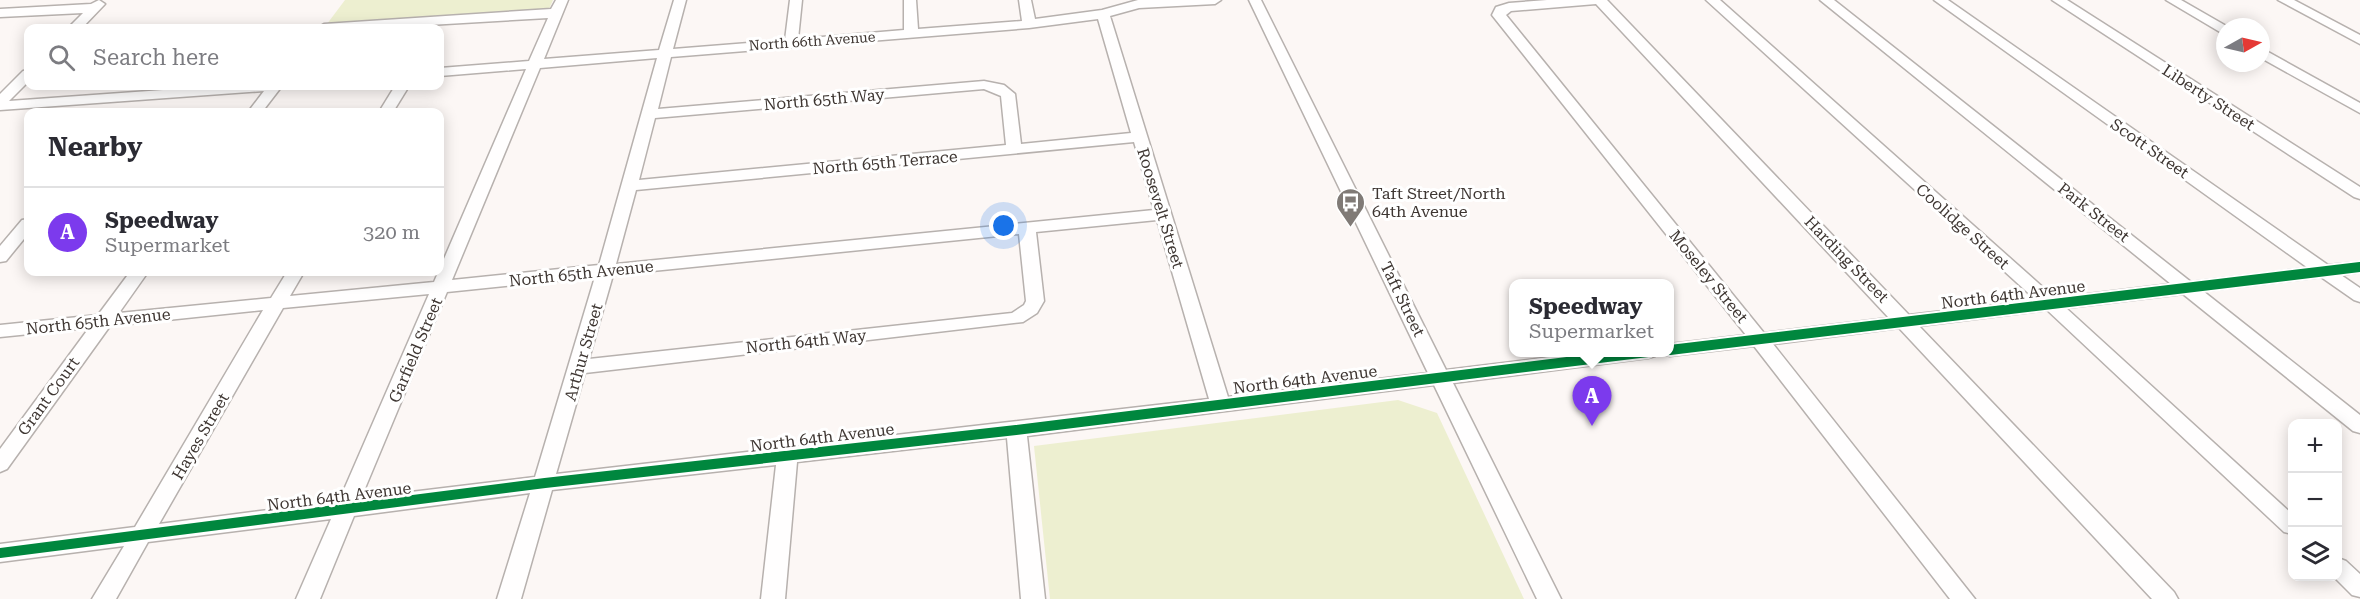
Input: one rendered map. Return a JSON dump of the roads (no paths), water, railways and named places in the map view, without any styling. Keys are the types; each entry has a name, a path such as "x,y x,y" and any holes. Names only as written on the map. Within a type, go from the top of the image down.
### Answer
{"street":[{"name":"Arthur Street","path":"509,599 579,367 680,0"},
{"path":"791,43 796,0"},
{"path":"910,0 910,34"},
{"path":"1025,0 1029,24"},
{"name":"North 66th Avenue","path":"444,72 1029,24 1103,14 1137,2 1215,0"},
{"name":"Taft Street","path":"1255,0 1549,599"},
{"name":"Moseley Street","path":"1595,0 1509,7 1501,10 1499,15 1760,339 1963,599"},
{"name":"Harding Street","path":"1600,0 1906,321 2166,599"},
{"name":"Coolidge Street","path":"1712,0 2051,304 2288,522"},
{"name":"Park Street","path":"1826,0 2190,288 2360,426"},
{"name":"Scott Street","path":"1940,0 2360,296"},
{"name":"Liberty Street","path":"2058,0 2360,194"},
{"path":"2172,0 2216,26"},
{"path":"2284,0 2360,40"},
{"path":"0,13 100,4"},
{"path":"79,24 100,4"},
{"path":"367,24 560,6"},
{"name":"Garfield Street","path":"308,599 560,6"},
{"name":"Roosevelt Street","path":"1103,14 1220,404"},
{"path":"2270,57 2360,109"},
{"path":"0,104 24,78"},
{"name":"North 65th Way","path":"649,114 984,85 999,88 1008,94 1014,150"},
{"path":"0,104 215,90"},
{"path":"258,108 270,90"},
{"path":"388,108 400,90"},
{"path":"131,108 142,95"},
{"name":"North 65th Terrace","path":"630,186 1140,137"},
{"name":"North 65th Avenue","path":"0,331 1163,214"},
{"name":"North 64th Way","path":"579,367 1017,318 1031,309 1035,301 1027,228"},
{"path":"0,257 24,229"},
{"name":"North 64th Avenue","path":"1674,350 2360,267"},
{"name":"Grant Court","path":"0,464 136,276"},
{"name":"Hayes Street","path":"104,599 293,276"},
{"name":"North 64th Avenue","path":"0,553 545,483 1016,430 1608,357"},
{"path":"1016,430 1033,599"},
{"path":"773,599 787,457"},
{"path":"2342,572 2360,588"}],"place":[{"name":"Taft Street/North 64th Avenue","path":"1351,228"},
{"name":"Speedway","path":"1592,426"}]}
